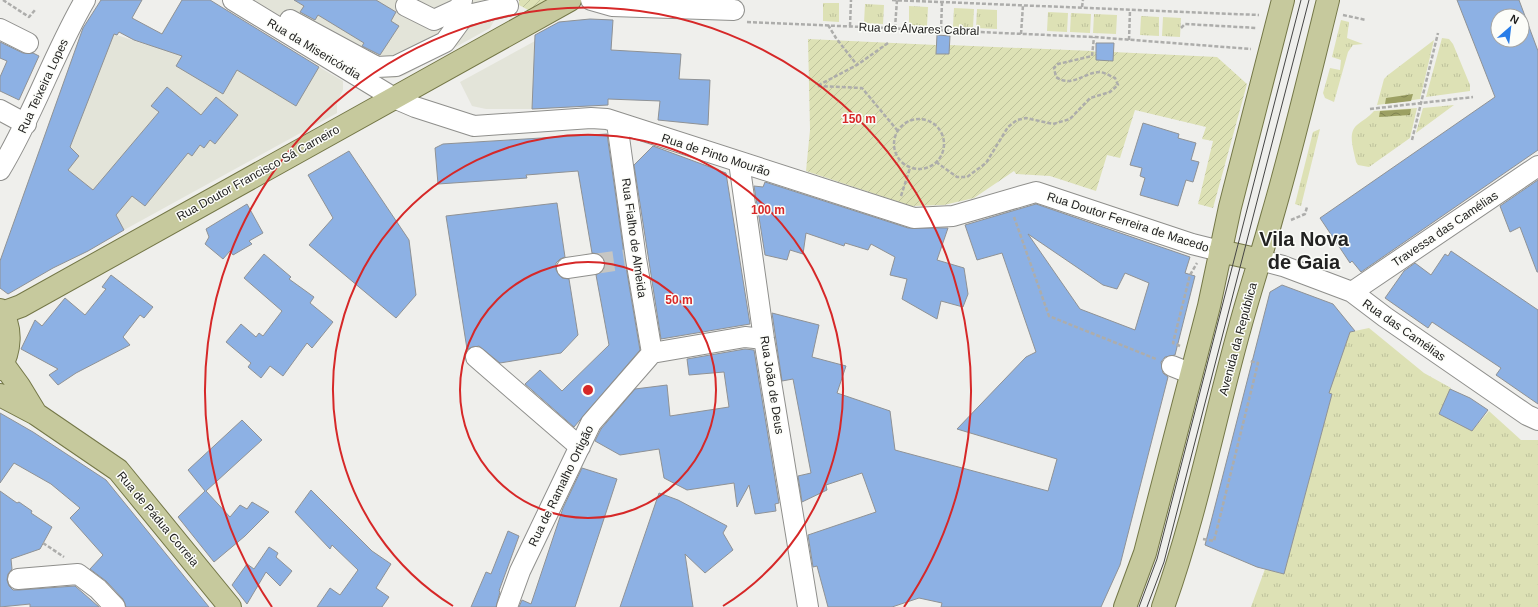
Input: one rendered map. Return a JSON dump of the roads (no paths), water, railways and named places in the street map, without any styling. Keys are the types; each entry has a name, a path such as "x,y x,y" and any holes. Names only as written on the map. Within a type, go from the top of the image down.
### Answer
{"main road":[{"name":"Rua Doutor Francisco Sá Carneiro","path":"1,312 21,306 513,30 570,0"},
{"path":"1125,607 1145,553 1192,374 1232,199 1283,0"},
{"name":"Avenida da República","path":"1163,607 1175,575 1240,326 1260,260 1300,114 1328,0"},
{"path":"1220,251 1260,260"},
{"path":"1,312 9,331 8,350 1,367"},
{"name":"Rua de Pádua Correia","path":"1,367 19,386 36,414"},
{"name":"Rua de Pádua Correia","path":"0,396 36,414 118,470 230,607"}],"street":[{"name":"Rua Teixeira Lopes","path":"0,170 26,124 72,23 85,0"},
{"name":"Rua da Misericórdia","path":"233,0 394,98"},
{"path":"255,0 377,68 396,66 445,42 464,16 508,3 513,30"},
{"path":"406,6 434,20 460,8 462,0"},
{"path":"591,0 612,6 737,16"},
{"path":"0,29 28,43"},
{"name":"Rua de Pinto Mourão","path":"394,98 415,107 474,126 591,118 607,119 914,218 953,216 1036,192"},
{"path":"0,110 26,124"},
{"name":"Rua Fialho de Almeida","path":"617,123 632,259 652,353"},
{"name":"Rua João de Deus","path":"739,162 764,339 808,607"},
{"name":"Travessa das Camélias","path":"1352,292 1538,166"},
{"name":"Rua Doutor Ferreira de Macedo","path":"1036,192 1192,244 1220,251"},
{"name":"Rua das Camélias","path":"1260,260 1283,266 1352,292 1385,318 1527,415 1538,420"},
{"path":"567,268 594,264"},
{"path":"652,353 746,337 764,339"},
{"name":"Rua de Ramalho Ortigão","path":"507,607 520,571 592,423 652,353"},
{"path":"476,357 580,447"},
{"path":"1172,366 1192,374"},
{"path":"18,578 78,574 98,589 115,607"}],"water":[{"path":"1413,94 1411,101 1385,104 1386,98"},
{"path":"1411,109 1410,115 1379,117 1380,111"}],"tunnel":[{"path":"594,264 629,259"}],"tram line":[{"path":"1139,607 1157,559 1301,0"},
{"path":"1147,607 1164,562 1309,0"}],"district":[{"name":"Vila Nova de Gaia","path":"1304,250"}]}
